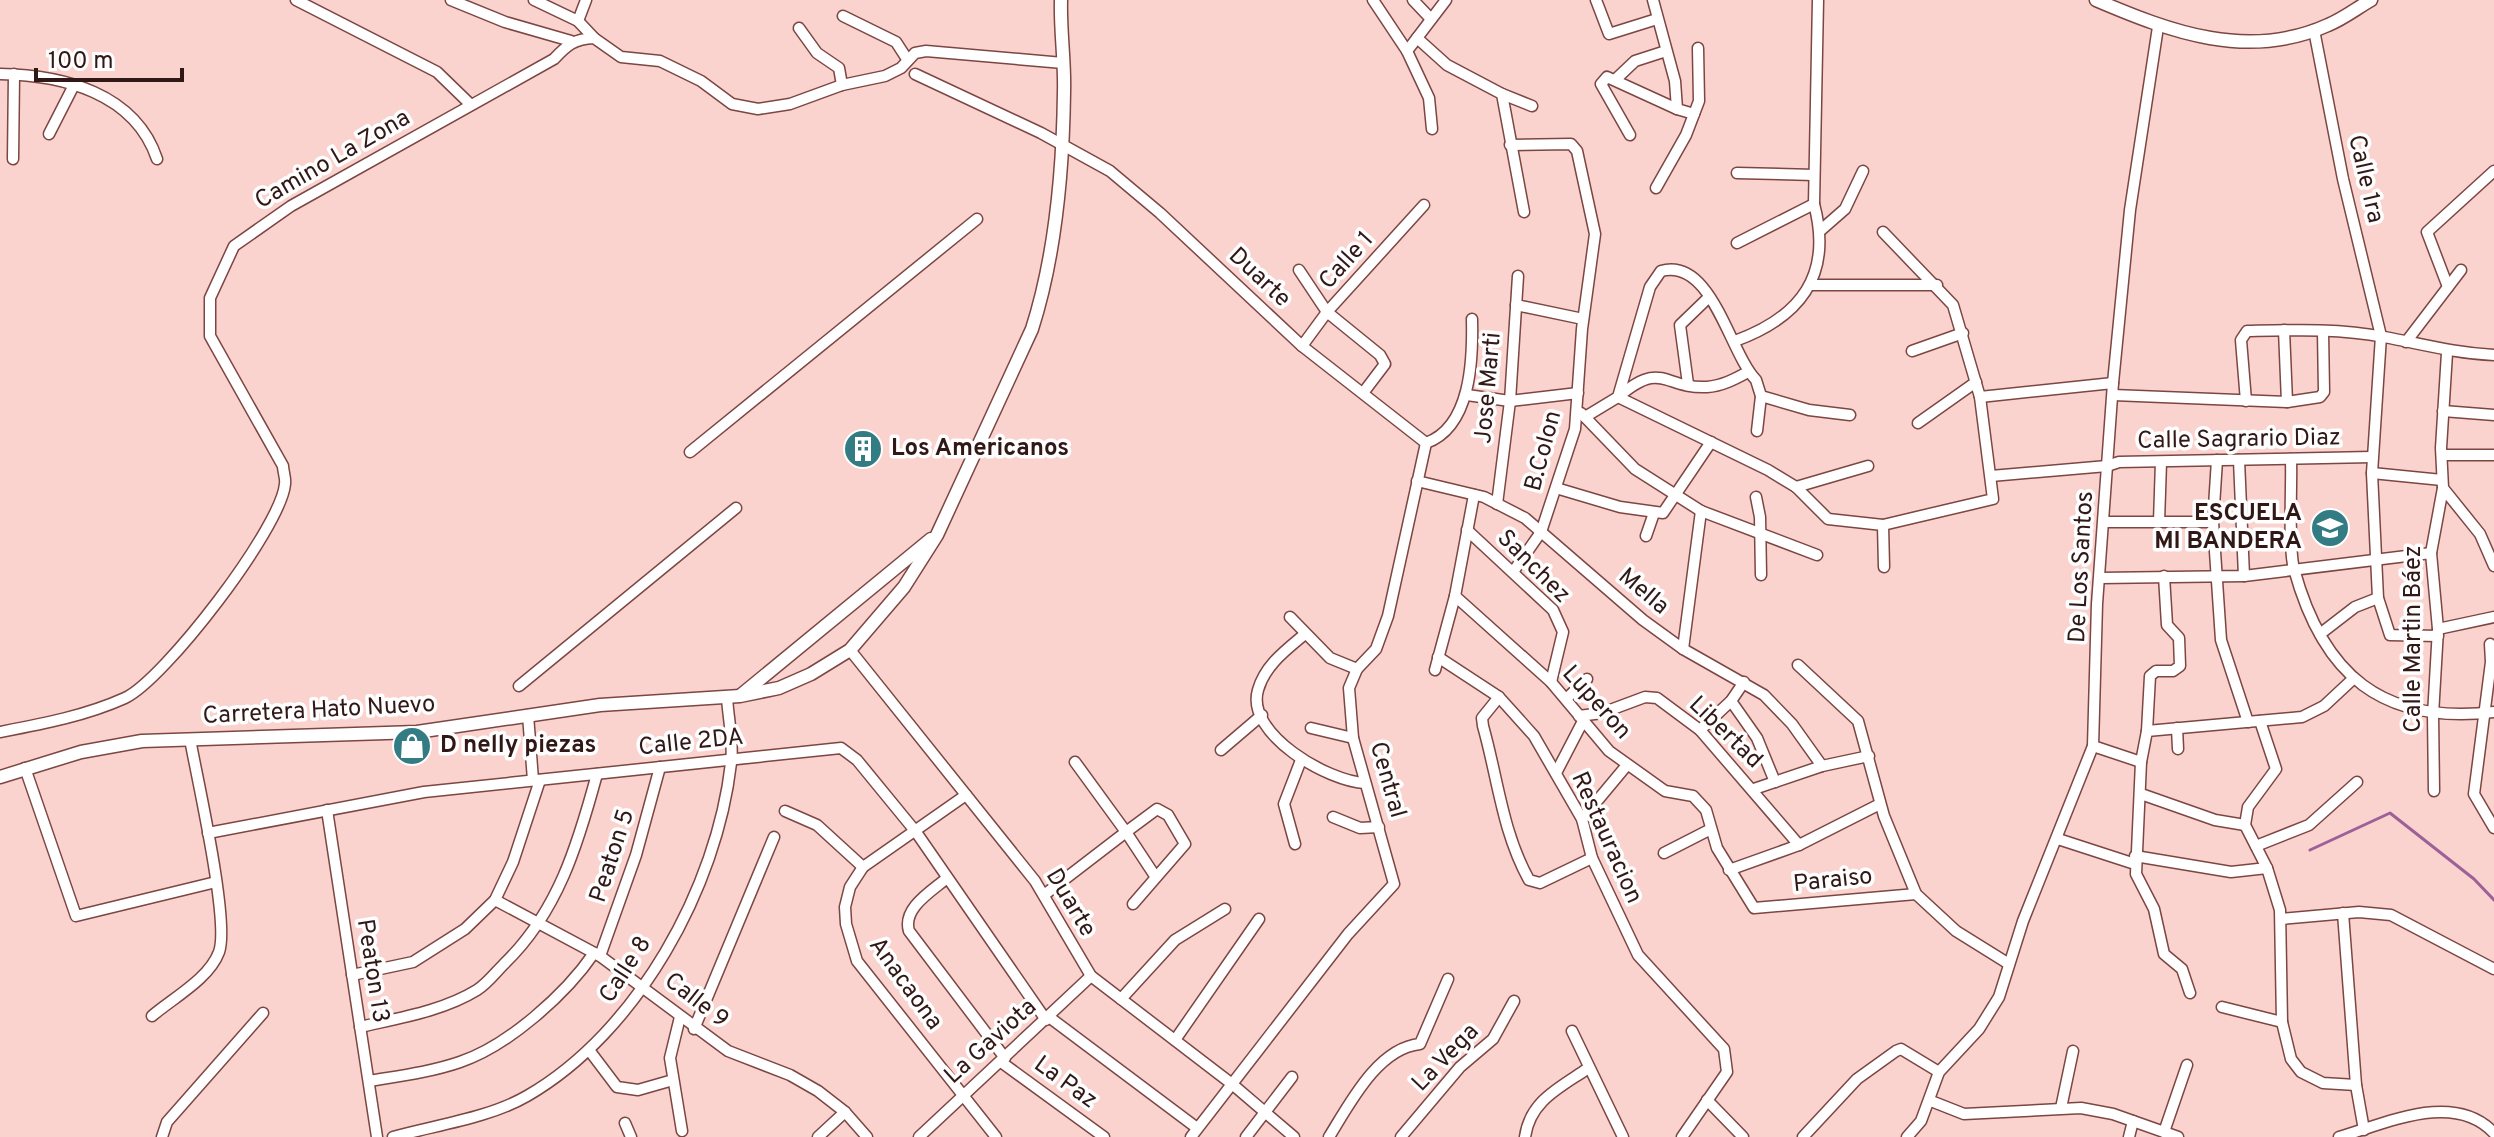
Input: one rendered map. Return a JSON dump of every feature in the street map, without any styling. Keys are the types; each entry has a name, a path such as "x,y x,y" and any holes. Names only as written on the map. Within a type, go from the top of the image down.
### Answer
{"main road":[{"name":"Carretera Hato Nuevo","path":"0,777 114,746 190,739 417,732 528,715 733,696 779,688 811,674 850,650 904,587 937,535 1032,329 1046,275 1063,145 1061,0"},
{"path":"2096,0 2158,27 2198,37 2258,42 2314,30 2371,0"},
{"name":"Carretera Hato Nuevo","path":"733,696 937,535"}],"street":[{"path":"296,0 437,72 470,104"},
{"path":"451,0 571,41 594,38"},
{"path":"534,0 578,21 594,38 621,57 660,61 701,81 732,104 758,109 790,104 842,85 885,76 901,68 907,59 926,51 1063,63"},
{"path":"578,21 586,0"},
{"path":"1373,0 1407,51 1429,98 1432,129"},
{"path":"1413,0 1431,19"},
{"path":"1407,51 1446,0"},
{"path":"1596,0 1609,34 1657,19"},
{"path":"1653,0 1675,81 1677,109"},
{"path":"1735,341 1771,326 1812,285 1821,230 1814,204 1819,123 1818,0"},
{"path":"843,16 896,42 907,59"},
{"name":"De Los Santos","path":"1939,1072 1991,1013 2023,921 2093,746 2113,383 2130,210 2158,27"},
{"path":"799,28 817,53 839,68 842,85"},
{"name":"Calle 1ra","path":"2314,30 2343,179 2381,336 2372,457 2378,598 2390,635 2438,633"},
{"path":"1417,38 1447,65 1532,106"},
{"name":"Camino La Zona","path":"0,732 62,720 126,698 143,685 188,638 248,562 267,525 285,485 283,466 210,336 210,298 234,246 291,206 554,59 571,41"},
{"path":"1656,188 1699,101 1698,48"},
{"path":"1616,79 1635,61 1666,51"},
{"path":"0,74 52,76 128,112 148,133 157,159"},
{"path":"13,159 14,74"},
{"name":"Duarte","path":"915,74 1110,171 1160,213 1302,346 1426,443"},
{"path":"1630,135 1601,84 1607,77 1694,114"},
{"path":"49,134 74,85"},
{"path":"1502,94 1524,212"},
{"name":"B.Colon","path":"1510,145 1571,144 1577,151 1595,234 1583,324 1575,429 1541,532 1513,572"},
{"path":"1821,230 1845,209 1863,171"},
{"path":"2448,287 2426,233 2494,171"},
{"path":"1737,173 1814,175"},
{"path":"1737,243 1814,204"},
{"name":"Calle 1","path":"1302,346 1327,312 1424,205"},
{"path":"690,452 977,219"},
{"path":"1618,397 1796,487 1828,519 1883,525 1993,499 1980,397 1953,305 1883,232"},
{"path":"1299,270 1327,312 1380,355 1385,364 1363,393"},
{"path":"1618,397 1650,287 1661,271 1685,270 1708,298 1735,341 1748,372 1756,380 1761,396 1757,431"},
{"path":"2406,342 2461,270"},
{"name":"Jose Marti","path":"1497,504 1510,401 1518,276"},
{"path":"1812,285 1937,285"},
{"path":"1688,384 1680,325 1708,298"},
{"path":"1516,305 1583,324"},
{"path":"1426,443 1441,438 1467,395 1472,319"},
{"path":"2284,330 2287,402"},
{"path":"2246,401 2241,335 2247,331 2381,336 2447,353 2494,355"},
{"path":"2113,395 2287,402 2320,397 2324,392 2323,332"},
{"path":"1912,351 1963,333"},
{"name":"Calle Martin Báez","path":"2434,791 2433,715 2438,633 2431,553 2443,484 2447,353"},
{"path":"1585,417 1644,378 1666,378 1705,387 1727,383 1748,372"},
{"path":"1918,423 1976,382"},
{"path":"1980,397 2113,383"},
{"path":"1467,395 1510,401 1578,393"},
{"path":"1761,396 1809,410 1850,415"},
{"path":"1577,408 1635,469 1701,511 1817,555"},
{"path":"2443,411 2494,415"},
{"path":"1556,488 1663,513 1678,496 1711,442"},
{"name":"Central","path":"1232,1084 1348,934 1392,887 1392,864 1353,738 1349,688 1357,669 1376,649 1388,616 1426,443"},
{"path":"2442,455 2494,455"},
{"name":"Calle Sagrario Diaz","path":"1991,476 2107,466 2119,462 2372,457"},
{"path":"2291,459 2294,571 2320,634 2353,679 2400,707 2433,715 2489,713"},
{"path":"2217,460 2213,522 2221,640 2248,722"},
{"path":"2239,460 2244,576"},
{"path":"2159,522 2161,462"},
{"path":"1796,487 1868,466"},
{"path":"2372,473 2443,484 2480,534 2494,566"},
{"name":"Mella","path":"1417,481 1474,495 1525,518 1643,620 1683,649 1764,695 1792,724 1822,766"},
{"path":"1435,670 1455,596 1474,495"},
{"path":"1756,497 1761,536 1761,575"},
{"path":"519,686 736,508"},
{"path":"1683,649 1701,511"},
{"path":"1646,536 1654,513"},
{"path":"2105,522 2213,522"},
{"path":"1883,525 1884,567"},
{"path":"2480,534 2494,529"},
{"name":"Sanchez","path":"1467,530 1553,610 1563,632 1551,682"},
{"path":"2100,578 2244,576 2431,553"},
{"path":"2164,576 2167,625 2179,638 2180,666 2173,671 2156,671 2150,676 2135,860 2138,881 2154,909 2164,954 2182,969 2190,993"},
{"name":"Luperon","path":"1455,596 1551,682 1609,751 1665,791 1693,796 1706,810 1729,870 1754,908"},
{"path":"2320,634 2355,607 2378,598"},
{"path":"1290,617 1330,658 1357,669"},
{"path":"2438,633 2494,617"},
{"path":"1305,634 1276,659 1265,675 1257,694 1262,715 1287,751 1345,781 1365,783"},
{"path":"2490,644 2489,713 2474,794 2494,828"},
{"name":"Duarte","path":"850,650 1044,895 1091,976 1232,1084 1294,1137"},
{"name":"Restauracion","path":"1438,657 1499,697 1534,736 1582,819 1592,858 1638,955 1724,1049 1727,1072 1707,1100"},
{"path":"1798,665 1849,709 1858,721 1880,804 1916,894 1956,931 2009,964"},
{"path":"1566,699 1587,679"},
{"path":"2147,731 2302,717 2324,706 2353,679"},
{"path":"1700,730 1731,701 1744,682"},
{"name":"Calle 8","path":"393,1137 525,1098 589,1050 618,1020 644,986 686,913 723,816 732,759 733,696"},
{"path":"1499,697 1482,718 1483,726 1500,809 1515,855 1529,880 1540,883 1592,858"},
{"name":"Libertad","path":"1581,719 1645,697 1657,698 1700,730 1754,789 1799,845"},
{"path":"1731,701 1757,738 1775,782"},
{"path":"352,975 413,962 465,929 495,900 513,862 536,780 528,715"},
{"path":"1221,750 1262,715"},
{"path":"1556,773 1581,719"},
{"path":"2260,721 2276,769 2248,807 2245,825 2267,868 2281,919 2282,1022 2291,1059 2301,1072 2323,1083 2356,1085"},
{"path":"1311,728 1353,738"},
{"path":"2177,728 2178,749"},
{"path":"152,1016 202,975 219,952 216,882 190,739"},
{"path":"2093,746 2141,762"},
{"name":"Calle 2DA","path":"208,833 424,792 841,748 857,760 916,832 1048,1018 1194,1132"},
{"path":"1754,789 1822,766 1869,756"},
{"path":"1295,844 1284,804 1301,760"},
{"path":"1075,762 1155,876"},
{"path":"1582,819 1627,765"},
{"name":"Peaton 5","path":"369,1081 431,1070 482,1052 527,1022 578,976 597,954 636,855 660,767"},
{"path":"25,768 76,916 216,882"},
{"path":"360,1027 424,1012 478,989 521,948 552,905 572,856 597,774"},
{"path":"2256,846 2309,825 2357,782"},
{"path":"2141,794 2215,820 2245,825"},
{"path":"785,811 817,825 863,867 966,795"},
{"path":"1729,870 1799,845 1880,804"},
{"path":"1044,895 1157,809 1165,812 1183,836 1184,847 1133,904"},
{"name":"Peaton 13","path":"327,810 377,1137"},
{"path":"1333,817 1360,828 1379,827"},
{"path":"1664,853 1711,829"},
{"path":"694,1029 774,837"},
{"path":"2058,839 2135,860 2231,872 2267,868"},
{"name":"Anacaona","path":"863,867 850,887 845,907 857,961 996,1137"},
{"name":"La Paz","path":"947,878 911,911 907,923 1003,1060 1104,1137"},
{"name":"Paraiso","path":"1754,908 1916,894"},
{"name":"Calle 9","path":"495,900 597,954 644,986 694,1029 728,1051 806,1083 845,1112 867,1137"},
{"path":"1121,999 1175,940 1225,909"},
{"path":"2281,919 2343,913 2391,915 2494,969"},
{"path":"2343,913 2356,1085 2364,1130"},
{"path":"1175,1040 1259,919"},
{"name":"La Gaviota","path":"919,1137 1091,976"},
{"path":"1329,1137 1376,1070 1398,1049 1420,1044 1448,979"},
{"name":"La Vega","path":"1401,1137 1460,1067 1493,1039 1514,1001"},
{"path":"2222,1007 2282,1022"},
{"path":"162,1137 167,1122 263,1013"},
{"path":"680,1017 670,1053 682,1131"},
{"path":"1572,1031 1587,1069 1623,1137"},
{"path":"1803,1137 1857,1079 1901,1049 1939,1072 1931,1101 1921,1121 1907,1137"},
{"path":"589,1050 617,1087 638,1090 673,1080"},
{"path":"2061,1108 2073,1051"},
{"path":"2164,1132 2187,1065"},
{"path":"1525,1137 1527,1118 1534,1107 1587,1069"},
{"path":"1246,1137 1292,1077"},
{"path":"1194,1132 1232,1084"},
{"path":"1682,1137 1707,1100 1743,1137"},
{"path":"1931,1101 1964,1114 2081,1108 2133,1121 2178,1137"},
{"path":"818,1137 845,1112"},
{"path":"2339,1137 2429,1112 2457,1112 2494,1133"},
{"path":"2129,1137 2133,1121"},
{"path":"625,1123 631,1137"}],"waterway":[{"path":"2310,850 2390,813 2474,879 2494,900"}],"place":[{"name":"Los Americanos","path":"863,449"},
{"name":"ESCUELA MI BANDERA","path":"2330,528"},
{"name":"D nelly piezas","path":"412,746"}]}
